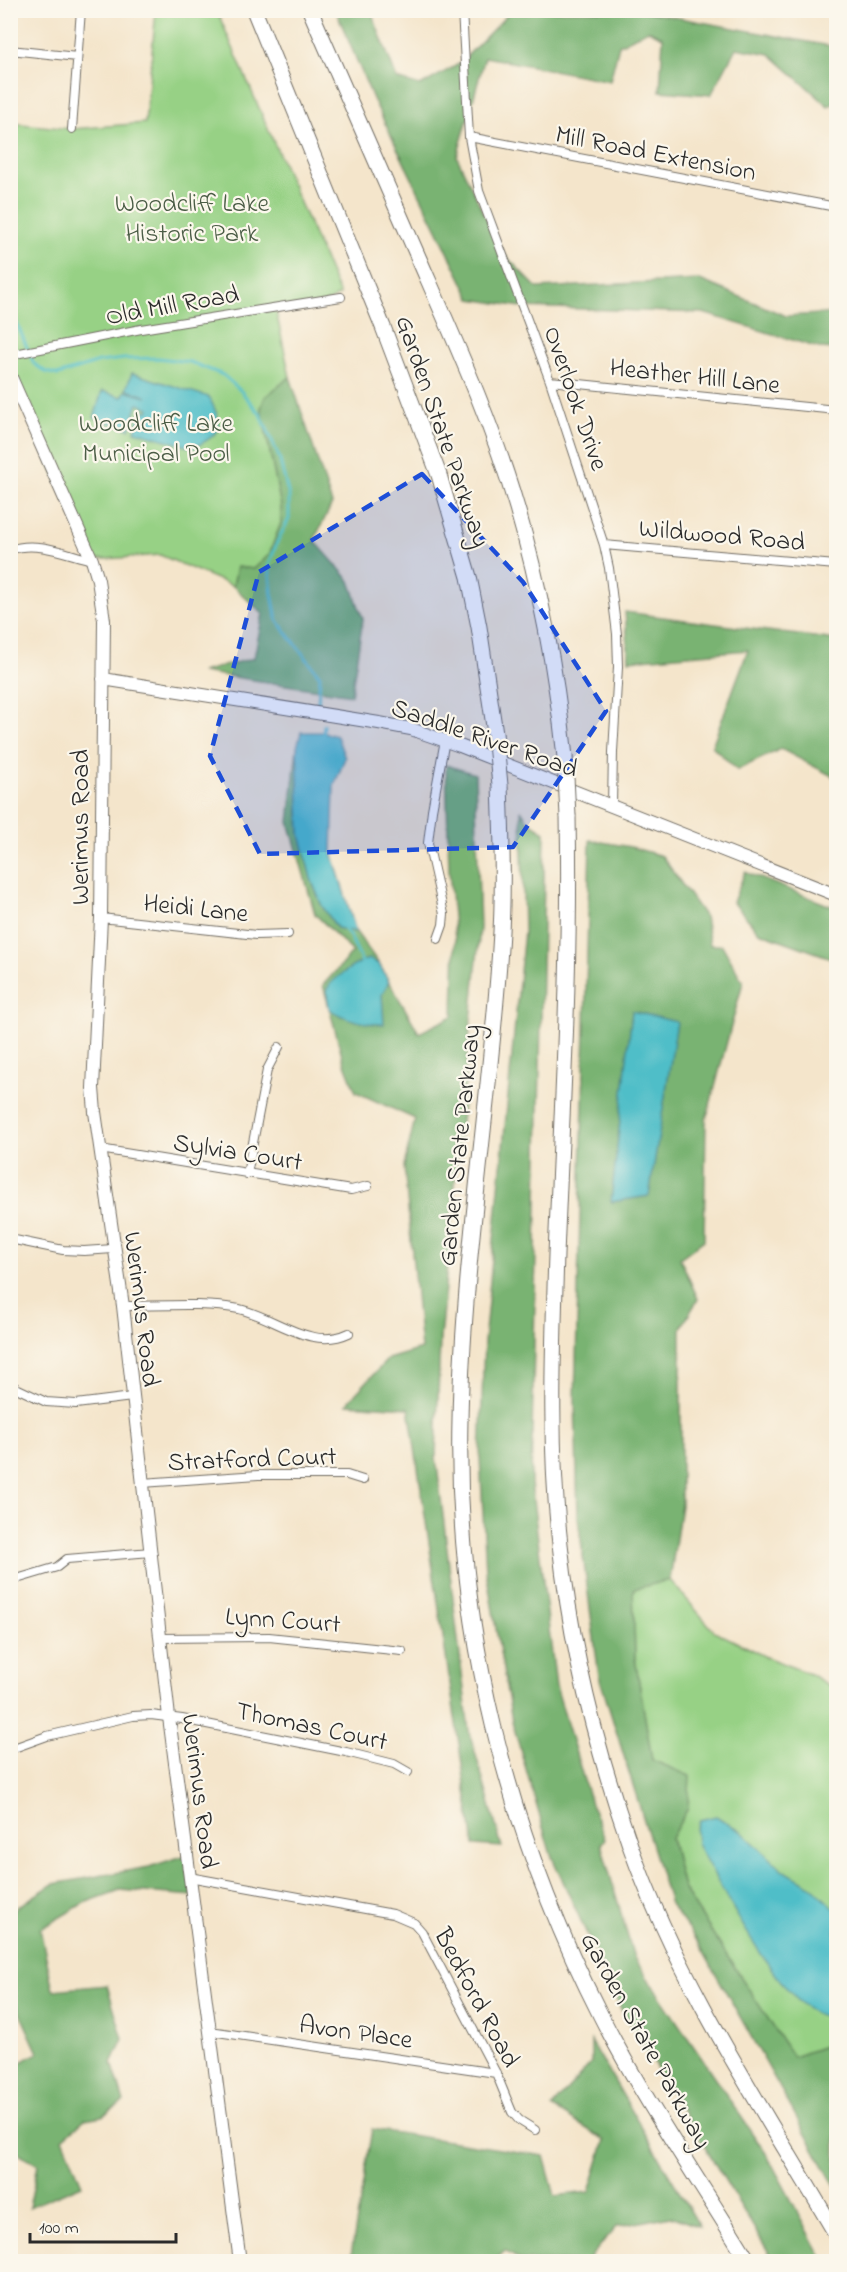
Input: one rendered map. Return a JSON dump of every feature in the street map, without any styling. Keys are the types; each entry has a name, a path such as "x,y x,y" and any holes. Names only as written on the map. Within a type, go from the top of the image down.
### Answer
{"highway":[{"name":"Garden State Parkway","path":"254,10 383,327 439,475 469,577 481,638 495,733 500,785 502,892 500,946 461,1378 460,1473 467,1579 494,1734 539,1878 563,1937 600,2014 662,2121 749,2262"},
{"name":"Garden State Parkway","path":"310,10 463,359 501,457 529,549 553,663 565,757 568,816 568,925 554,1330 553,1437 559,1542 575,1646 599,1749 632,1851 652,1900 708,2013 837,2234"},
{"path":"662,2121 694,2188 738,2262"}],"main road":[{"name":"Werimus Road","path":"12,380 92,560 103,610 101,918 93,1088 113,1249 123,1306 189,1877 240,2262"},
{"name":"Saddle River Road","path":"103,679 411,729 837,895"}],"street":[{"path":"72,129 81,10"},
{"name":"Overlook Drive","path":"462,10 469,137 479,191 550,381 604,545 609,568 618,661 612,806"},
{"path":"10,50 76,57"},
{"name":"Mill Road Extension","path":"469,137 837,207"},
{"name":"Old Mill Road","path":"10,355 141,329 341,297"},
{"name":"Heather Hill Lane","path":"550,381 837,410"},
{"name":"Wildwood Road","path":"604,545 837,565"},
{"path":"10,550 38,547 92,560"},
{"path":"438,939 444,914 428,843 445,741"},
{"name":"Heidi Lane","path":"101,918 256,935 288,934"},
{"path":"247,1174 267,1070 279,1047"},
{"name":"Sylvia Court","path":"100,1149 351,1190 368,1186"},
{"path":"10,1239 63,1250 113,1249"},
{"path":"123,1306 202,1306 239,1309 311,1336 339,1338 349,1333"},
{"path":"10,1385 46,1402 76,1404 132,1397"},
{"name":"Stratford Court","path":"142,1483 270,1475 347,1475 363,1480"},
{"path":"10,1581 57,1566 67,1559 151,1552"},
{"name":"Lynn Court","path":"160,1638 269,1636 402,1651"},
{"name":"Thomas Court","path":"11,1749 47,1736 133,1716 170,1717 346,1752 394,1764 408,1772"},
{"name":"Bedford Road","path":"189,1877 393,1914 414,1923 422,1932 496,2073 513,2112 519,2120 535,2130"},
{"name":"Avon Place","path":"210,2031 496,2073"}],"highlighted area":[{"path":"422,474 523,582 606,711 513,847 260,854 210,756 259,572"}],"green space":[{"path":"156,11 217,11 340,295 324,304 276,311 290,377 265,397 261,408 281,506 281,523 269,555 254,569 237,567 233,586 160,555 92,560 11,375 11,123 72,129 145,123"},
{"path":"336,11 371,11 397,79 420,86 459,64 511,11 642,11 836,47 836,103 828,106 770,54 736,48 711,95 660,91 663,37 648,30 619,45 610,81 485,57 457,157 502,252 537,288 700,280 786,316 836,313 836,349 819,348 703,313 522,307 471,299 373,99"},
{"path":"290,377 332,504 314,540 350,581 363,619 351,695 201,672 254,658 263,614 233,586 237,567 254,569 269,555 281,523 281,506 261,408 265,397"},
{"path":"625,612 836,640 836,778 781,749 737,770 712,746 748,650 629,660"},
{"path":"297,747 300,834 311,879 322,906 337,928 356,932 379,964 419,1033 453,1016 455,940 449,870 446,765 475,774 480,928 440,1338 436,1457 469,1731 502,1847 474,1845 409,1408 346,1404 388,1359 421,1349 404,1166 415,1119 356,1092 343,1059 323,985 353,952 315,914 289,822"},
{"path":"521,810 529,822 545,832 531,1483 556,1686 591,1804 605,1839 601,1844 634,1958 767,2155 824,2261 774,2261 621,2009 551,1855 512,1721 486,1571 480,1457 484,1342 524,931"},
{"path":"590,840 631,847 662,856 705,917 710,945 722,945 743,982 706,1120 704,1240 680,1258 698,1299 681,1328 681,1505 670,1580 633,1589 635,1658 652,1760 690,1776 688,1808 671,1838 683,1888 793,2057 825,2046 836,2033 836,2188 698,1942 670,1904 599,1676 578,1518 575,1399"},
{"path":"745,872 836,908 836,960 759,932 733,902"},
{"path":"670,1580 714,1631 766,1657 810,1674 836,1690 836,2033 825,2046 793,2058 683,1888 671,1838 688,1808 652,1760 635,1658 633,1589"},
{"path":"186,1855 192,1896 120,1890 84,1903 40,1929 53,1990 107,1985 123,2039 112,2063 124,2102 102,2116 85,2119 63,2138 82,2185 29,2207 38,2165 11,2148 10,2068 38,2053 15,2002 11,1998 11,1915 17,1907 53,1884 149,1867"},
{"path":"591,2041 700,2227 670,2216 616,2227 587,2261 522,2261 505,2251 494,2261 350,2261 372,2129 544,2156 555,2196 589,2192 605,2140 552,2107 591,2063"}],"water":[{"path":"132,373 209,397 217,415 218,428 215,433 193,448 135,431 139,415 142,415 143,410 148,411 149,408 138,404 130,429 94,418 102,391 122,397 125,391 147,397 126,389"},
{"path":"301,732 323,732 337,736 345,758 334,786 332,852 356,932 337,928 322,906 311,879 300,834 297,747"},
{"path":"369,959 379,964 389,982 382,994 384,1024 355,1021 329,1009 327,990 329,986 345,972"},
{"path":"632,1011 677,1022 649,1196 611,1202"},
{"path":"716,1816 743,1833 783,1870 811,1886 836,1910 836,2006 824,2016 808,2008 790,1992 771,1969 697,1844 696,1830 700,1820"}],"waterway":[{"path":"10,307 34,364 46,372 58,375 99,362 124,359 158,358 190,362 223,375 240,390 261,415 279,457 289,496 289,519 277,542 269,565 277,620 320,676 318,703"},
{"path":"323,735 324,725"},
{"path":"344,928 362,962"}],"park label":[{"name":"Woodcliff Lake Historic Park","path":"192,217"},
{"name":"Woodcliff Lake Municipal Pool","path":"156,436"}]}
